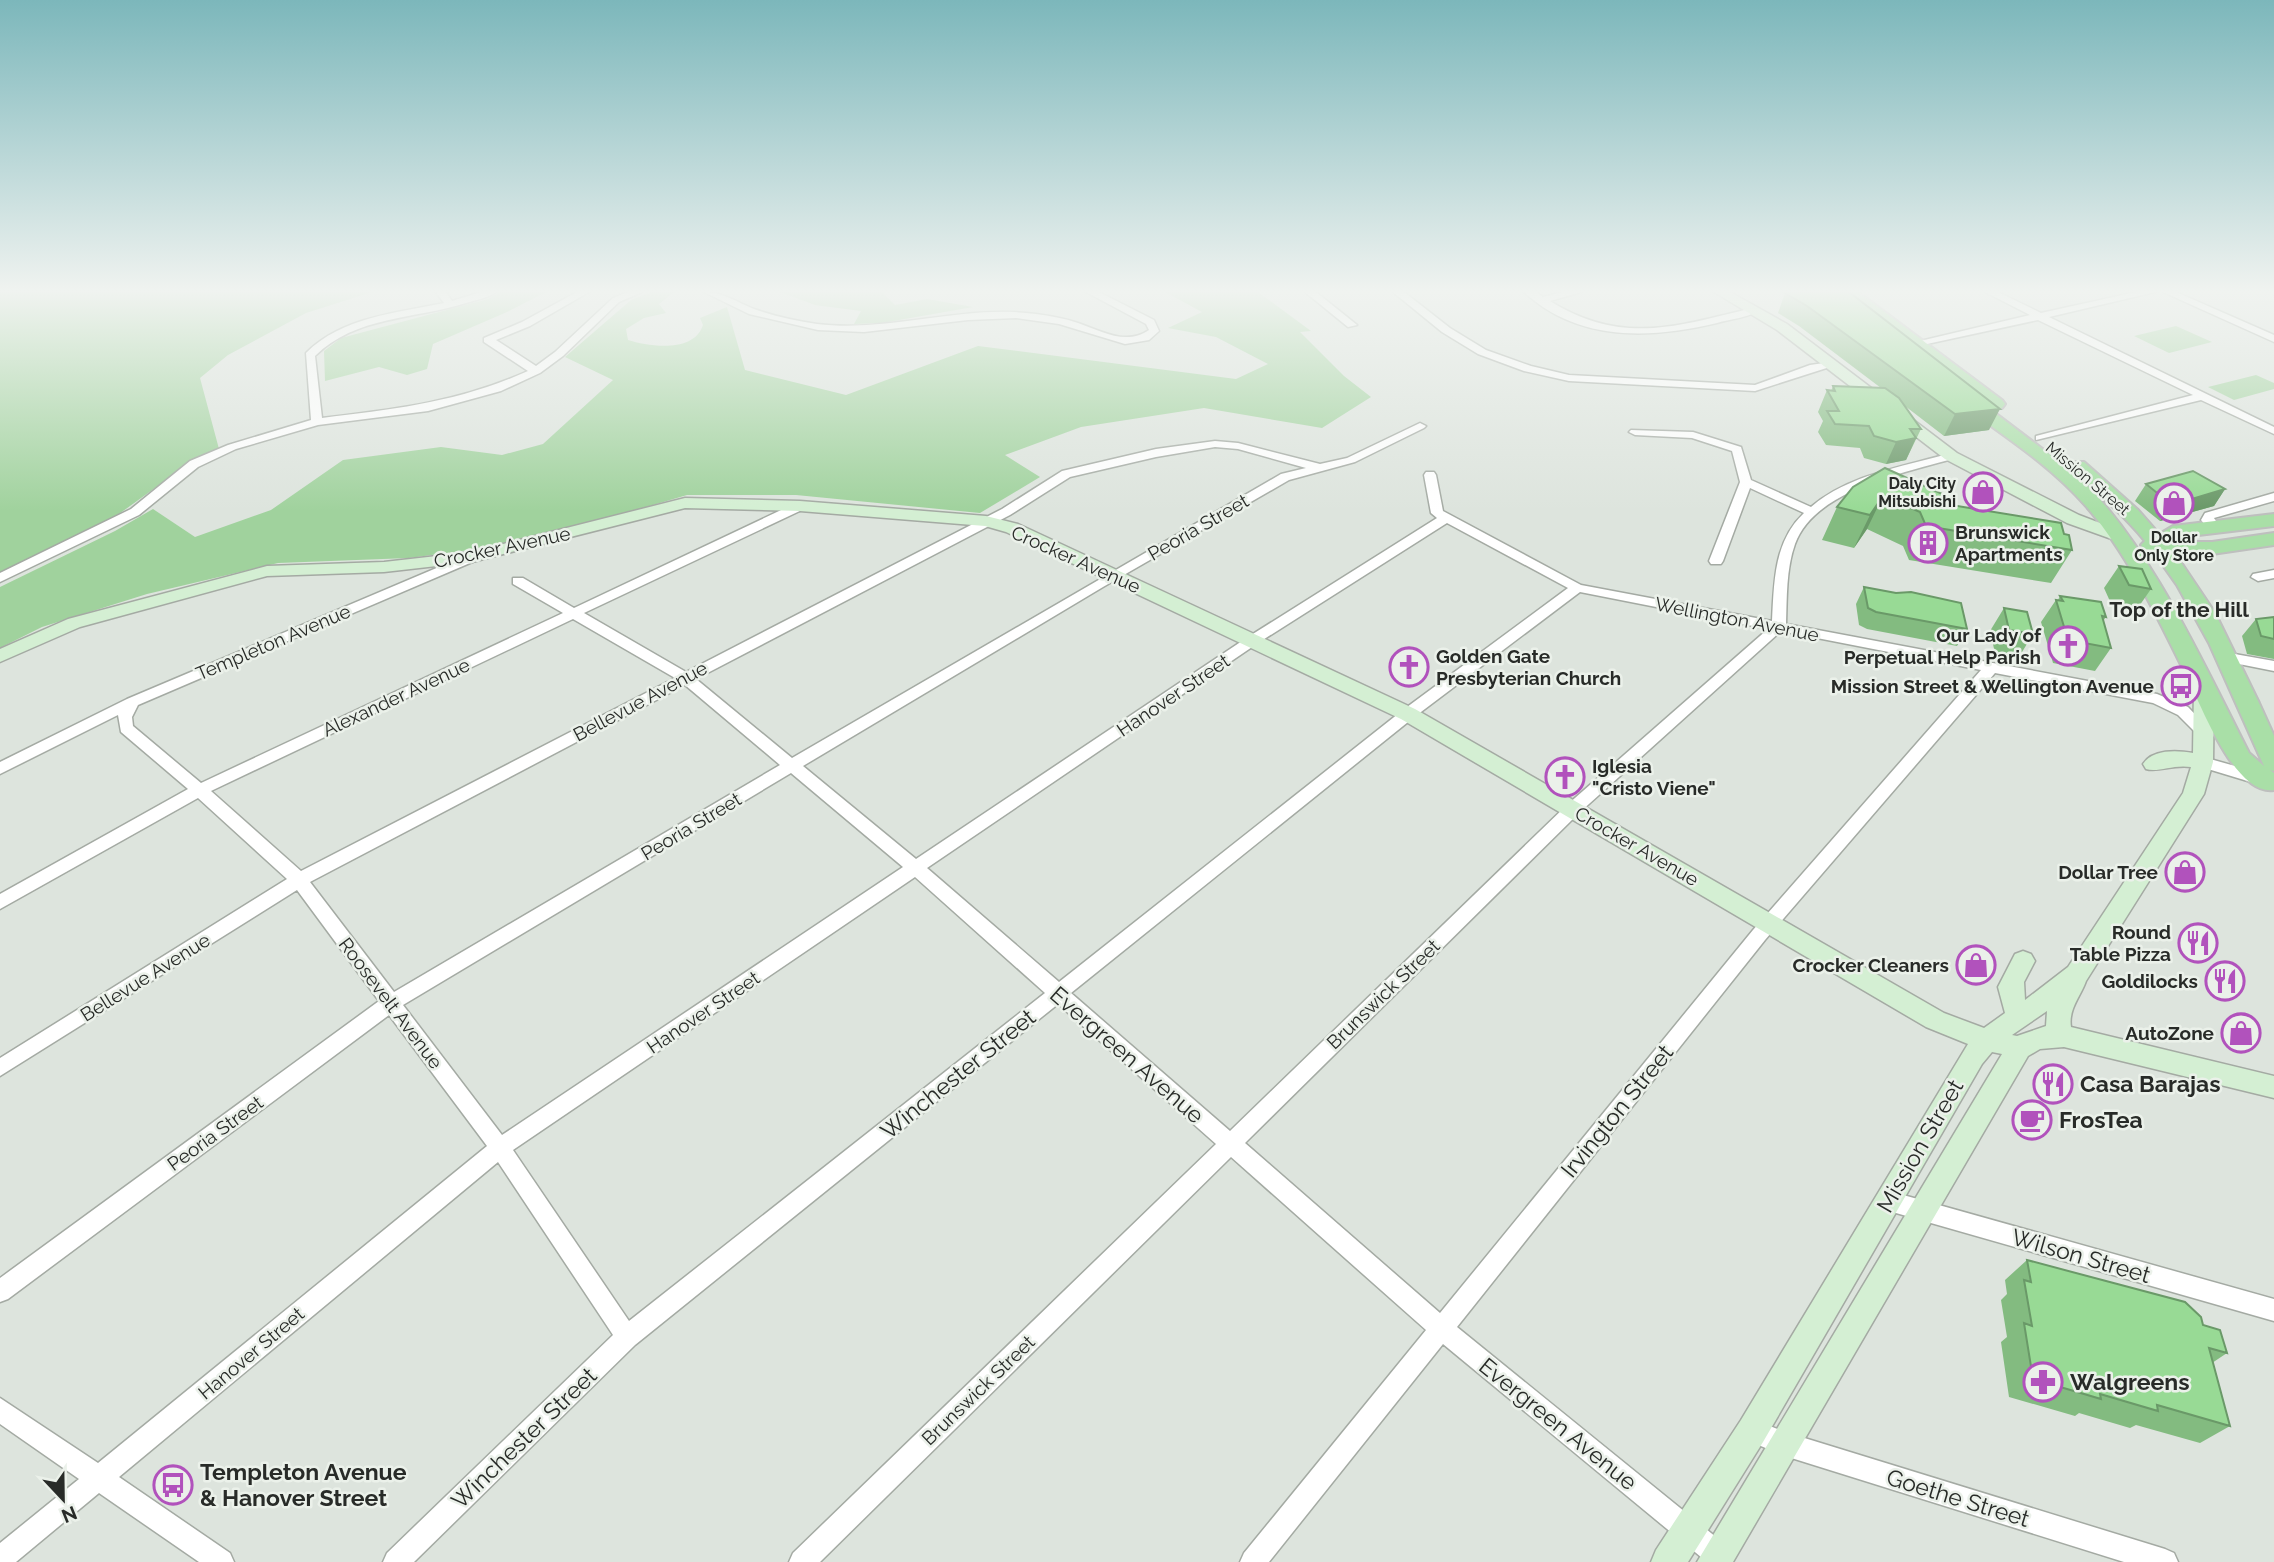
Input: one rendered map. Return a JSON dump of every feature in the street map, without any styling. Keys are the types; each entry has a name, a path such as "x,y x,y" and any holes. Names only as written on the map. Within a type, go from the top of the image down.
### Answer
{"main road":[{"path":"1831,365 1951,456 2073,519 2120,537 2155,541 2216,546 2274,539"},
{"name":"Mission Street","path":"1931,365 2092,501 2120,537 2187,652 2239,758 2246,766 2273,779"},
{"name":"Mission Street","path":"1935,365 2040,438 2106,490 2155,541 2229,658 2273,779"},
{"name":"Crocker Avenue","path":"0,656 74,623 267,571 384,567 472,556 674,505 800,506 986,521 1012,528 1408,714 1936,1020 1985,1039 2019,1048"},
{"path":"2155,541 2274,520"},
{"path":"2187,652 2229,658"},
{"name":"Mission Street","path":"1668,1562 1752,1431 1973,1056 1985,1039 2063,988 2077,974 2193,794 2203,762 2203,689"},
{"path":"2153,764 2173,757 2203,762"},
{"path":"2018,1015 2008,984 2023,961"},
{"path":"2063,1036 2056,1027 2056,1019 2077,974"},
{"path":"2019,1048 2038,1038 2063,1036 2274,1087"},
{"name":"Mission Street","path":"1716,1559 2019,1048"}],"street":[{"path":"311,365 317,422"},
{"path":"527,365 536,371"},
{"path":"0,578 135,512 194,464 232,447 317,422 428,408 497,389 544,365"},
{"path":"1516,365 1569,378 1755,388 1770,385 1798,370 1831,365"},
{"path":"2139,365 2274,431"},
{"path":"2040,438 2203,396"},
{"name":"Peoria Street","path":"0,1291 391,1003 1113,575 1285,477 1351,460 1420,426"},
{"path":"1635,432 1693,435 1737,449 1746,482 1716,561"},
{"name":"Bellevue Avenue","path":"0,1068 299,880 986,521 1066,474 1215,444 1238,446 1316,467"},
{"path":"1779,626 1783,572 1791,537 1813,512 1852,488 1951,456"},
{"path":"1430,475 1437,513 1446,518"},
{"path":"1746,482 1813,512"},
{"path":"2215,529 2207,520 2209,516 2274,497"},
{"name":"Alexander Avenue","path":"0,902 199,790 800,506"},
{"name":"Wellington Avenue","path":"1446,518 1577,589 2157,699 2183,711 2204,732"},
{"name":"Hanover Street","path":"0,1559 500,1148 1253,640 1446,518"},
{"name":"Templeton Avenue","path":"0,769 132,702 472,556"},
{"path":"2258,577 2274,574"},
{"name":"Evergreen Avenue","path":"518,581 685,678 917,869 1441,1328 1687,1530 1716,1559"},
{"name":"Winchester Street","path":"396,1562 627,1338 1408,714 1577,589"},
{"name":"Brunswick Street","path":"802,1562 1573,809 1779,626"},
{"path":"2229,658 2274,666"},
{"name":"Irvington Street","path":"1253,1562 1770,922 1991,668"},
{"path":"127,728 125,717 132,702"},
{"name":"Templeton Avenue","path":"77,730 95,726 127,728"},
{"name":"Roosevelt Avenue","path":"127,728 243,827 299,880 500,1148 627,1338"},
{"path":"2203,762 2273,779"},
{"name":"Wilson Street","path":"1889,1201 2274,1310"},
{"path":"0,1410 221,1562"},
{"name":"Goethe Street","path":"1752,1431 1785,1444 2165,1562"}],"green space":[{"path":"0,365 216,365 200,378 219,449 188,465 90,532 0,573"},
{"path":"324,365 428,365 427,369 407,375 379,367 325,381"},
{"path":"581,365 744,365 745,370 846,395 927,365 1126,365 1236,379 1266,365 1333,365 1371,397 1322,428 1204,408 1081,427 1005,455 1040,477 980,513 796,495 687,495 592,523 477,549 409,558 278,563 147,594 42,627 0,648 0,587 115,531 153,509 195,537 271,510 343,460 441,447 502,455 543,444 613,380"},
{"path":"2256,375 2274,383 2274,389 2234,400 2208,387"}],"building":[{"path":"1888,365 1943,365 2000,409 1955,414"},
{"path":"1833,386 1885,388 1899,398 1921,429 1910,429 1916,438 1896,442 1874,436 1869,426 1835,424 1827,411 1839,411 1827,390 1835,391"},
{"path":"1885,468 1949,497 1939,503 2061,523 2064,534 2069,535 2072,550 1926,526 1920,512 1883,496 1870,515 1837,507 1853,487"},
{"path":"2193,471 2225,489 2172,505 2146,484"},
{"path":"2119,566 2142,569 2151,589 2129,585"},
{"path":"1864,587 1896,593 1911,592 1961,603 1967,629 1876,612 1868,608"},
{"path":"2060,596 2101,602 2111,648 2068,640 2056,600 2063,601"},
{"path":"2004,608 2027,612 2033,634 2009,630"},
{"path":"2274,617 2274,639 2261,636 2256,619"},
{"name":"Walgreens","path":"2027,1260 2185,1302 2201,1317 2203,1325 2220,1330 2227,1353 2209,1348 2230,1426 2157,1405 2158,1411 2100,1394 2101,1399 2033,1379 2024,1323 2032,1326 2024,1280 2031,1282"}],"place":[{"name":"Daly City Mitsubishi","path":"1983,492"},
{"name":"Dollar Only Store","path":"2174,503"},
{"name":"Brunswick Apartments","path":"1928,543"},
{"name":"Our Lady of Perpetual Help Parish","path":"2068,646"},
{"name":"Golden Gate Presbyterian Church","path":"1409,667"},
{"name":"Mission Street & Wellington Avenue","path":"2181,686"},
{"name":"Iglesia \"Cristo Viene\"","path":"1565,777"},
{"name":"Dollar Tree","path":"2185,872"},
{"name":"Round Table Pizza","path":"2198,943"},
{"name":"Crocker Cleaners","path":"1976,965"},
{"name":"Goldilocks","path":"2225,981"},
{"name":"AutoZone","path":"2241,1033"},
{"name":"Casa Barajas","path":"2053,1084"},
{"name":"FrosTea","path":"2032,1120"},
{"name":"Walgreens","path":"2043,1382"},
{"name":"Templeton Avenue & Hanover Street","path":"173,1485"}],"district":[{"name":"Top of the Hill","path":"2179,610"}]}
